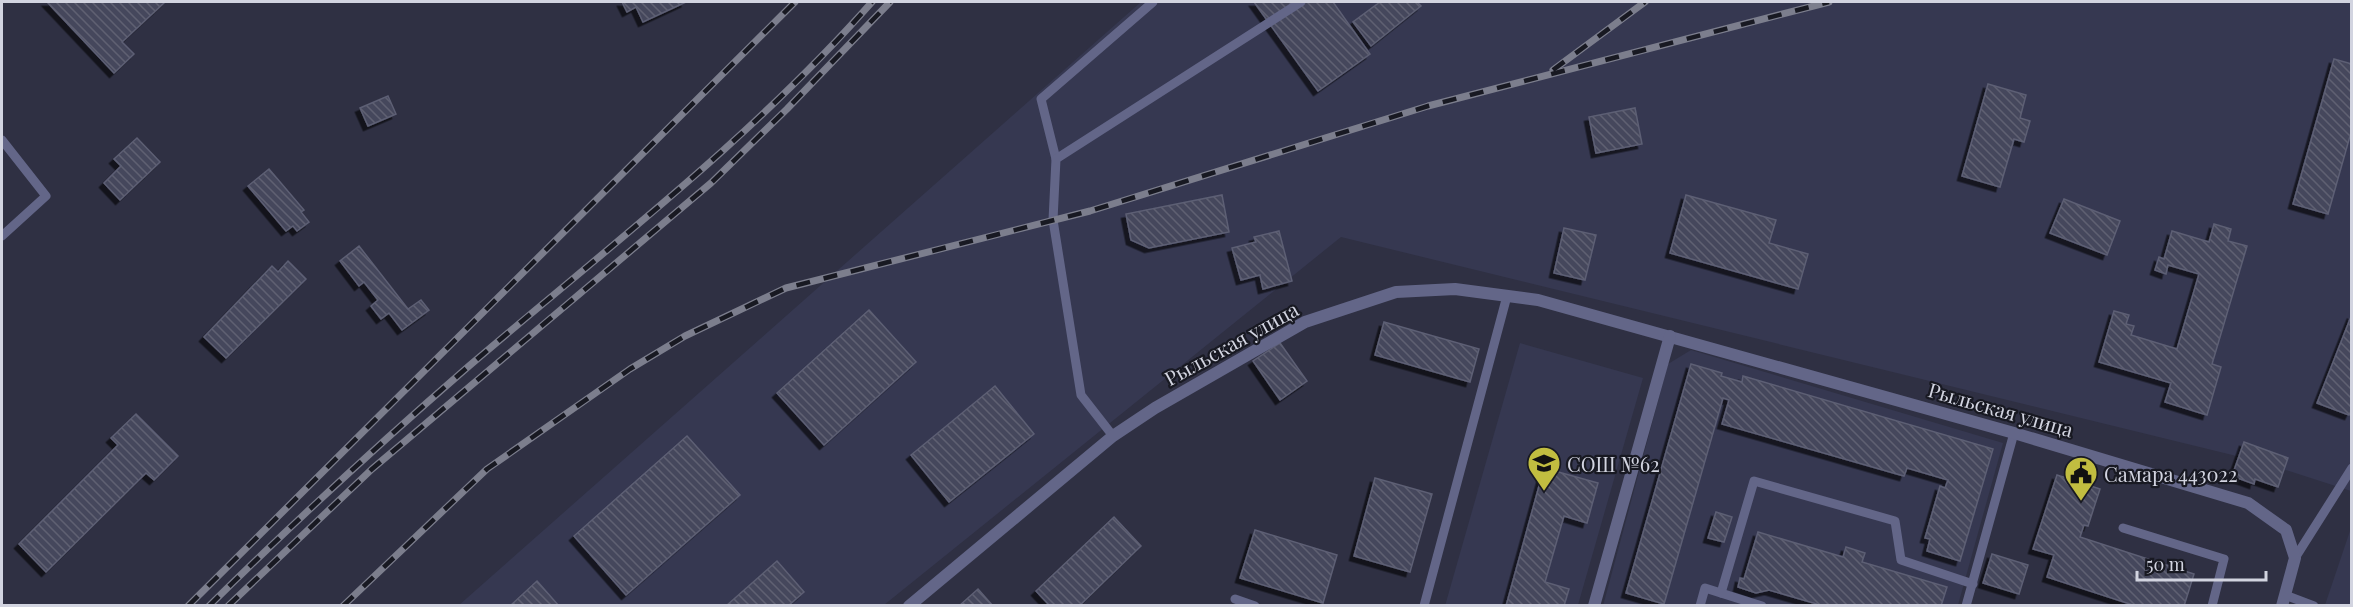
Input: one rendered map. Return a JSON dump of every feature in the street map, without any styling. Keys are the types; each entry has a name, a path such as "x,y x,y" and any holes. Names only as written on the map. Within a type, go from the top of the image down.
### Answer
{"street":[{"name":"Рыльская улица","path":"909,606 1113,436 1155,408 1305,322 1396,292 1455,289 1538,300 2014,433 2248,502 2286,530 2295,558"},
{"path":"1594,606 1670,336"},
{"path":"2284,600 2295,558"}],"lane":[{"path":"1113,436 1081,395 1053,220 1056,159 1041,99 1153,2"},
{"path":"1056,159 1301,2"},
{"path":"2,140 46,196 2,236"},
{"path":"1424,606 1507,296"},
{"path":"1966,606 2014,433"},
{"path":"2295,558 2352,468"},
{"path":"1721,593 1754,481 1895,521 1901,560 1972,584"},
{"path":"2123,528 2224,559 2212,606"},
{"path":"1700,606 1705,588 1762,606"},
{"path":"1235,599 1255,606"},
{"path":"2284,600 2314,606"}],"shaded area":[{"path":"1141,2 2351,2 2351,491 2261,462 1341,237 884,605 458,606"},
{"name":"СОШ №62","path":"1520,343 1643,378 1578,605 1445,606"},
{"path":"1691,350 2003,443 1958,605 1603,606 1668,364"},
{"path":"2351,528 2351,605 2325,605"}],"building":[{"path":"47,2 165,2 122,42 134,54 114,73"},
{"path":"622,2 686,2 643,22 636,7 627,12"},
{"path":"1254,2 1333,2 1370,54 1318,91"},
{"path":"1380,2 1417,2 1421,6 1371,46 1353,22"},
{"path":"2334,59 2352,64 2352,129 2328,214 2293,204"},
{"path":"1988,84 2026,95 2020,118 2030,121 2024,142 2014,139 2000,187 1962,176"},
{"path":"388,96 396,114 368,126 360,108"},
{"path":"1635,108 1642,144 1596,153 1589,117"},
{"path":"137,138 160,162 120,200 104,183 121,166 114,159"},
{"path":"269,169 304,210 301,212 309,222 297,231 293,226 286,231 248,186"},
{"path":"1222,195 1229,232 1149,248 1131,240 1126,214"},
{"path":"1686,195 1776,220 1769,243 1808,254 1798,289 1670,253"},
{"path":"2064,199 2120,221 2107,255 2050,233"},
{"path":"2214,224 2231,229 2228,241 2247,246 2212,364 2221,367 2207,415 2165,402 2171,383 2099,362 2114,311 2129,315 2126,324 2134,326 2131,335 2177,349 2199,274 2168,265 2166,274 2155,270 2159,257 2164,259 2172,231 2209,242"},
{"path":"1564,228 1596,235 1585,280 1554,273"},
{"path":"1279,231 1292,281 1263,289 1260,275 1241,280 1232,248 1256,242 1254,237"},
{"path":"359,246 408,309 421,300 429,310 402,330 389,313 381,319 371,306 378,300 364,282 359,286 340,261"},
{"path":"288,261 306,279 226,358 204,337 272,266 278,272"},
{"path":"869,310 916,362 824,445 777,393"},
{"path":"2352,314 2352,409 2349,415 2317,403"},
{"path":"1384,322 1479,349 1470,382 1375,355"},
{"path":"1280,343 1307,381 1280,400 1253,361"},
{"path":"1691,364 1722,373 1721,376 1742,382 1743,376 1993,449 1960,561 1927,551 1930,539 1925,538 1940,486 1945,488 1948,480 1907,468 1904,476 1722,424 1729,400 1723,398 1664,604 1626,593"},
{"path":"995,386 1034,434 949,502 911,455"},
{"path":"136,414 178,456 154,480 146,473 46,572 19,544 118,445 111,438"},
{"path":"687,436 740,495 626,595 574,536"},
{"path":"2244,442 2288,458 2278,487 2255,479 2254,484 2232,476"},
{"path":"1544,468 1598,483 1587,523 1564,516 1545,582 1569,589 1564,606 1506,606"},
{"path":"2057,475 2100,489 2088,526 2084,525 2080,537 2194,574 2184,606 2136,606 2047,577 2054,555 2033,549"},
{"path":"1375,478 1432,494 1410,572 1354,556"},
{"path":"1716,512 1732,517 1724,542 1708,538"},
{"path":"1114,517 1141,546 1079,606 1050,606 1036,591"},
{"path":"1255,530 1337,555 1323,603 1240,578"},
{"path":"1758,532 1843,557 1846,547 1865,553 1862,562 1947,587 1941,606 1817,606 1817,604 1769,590 1756,593 1738,587 1740,578 1744,579"},
{"path":"1992,554 2028,565 2019,594 1983,583"},
{"path":"777,561 804,592 788,606 726,606"},
{"path":"537,581 559,606 510,606"},
{"path":"978,589 993,606 959,606"}],"railway":[{"path":"188,606 795,2"},
{"path":"209,606 403,424 728,146 778,100 872,2"},
{"path":"228,606 372,469 711,183 787,109 890,2"},
{"path":"1553,70 1645,2"},
{"path":"343,606 487,469 630,369 685,336 786,288 1090,211 1428,106 1829,2"}],"place":[{"name":"СОШ №62","path":"1544,492"},
{"name":"Самара 443022","path":"2081,502"}]}
